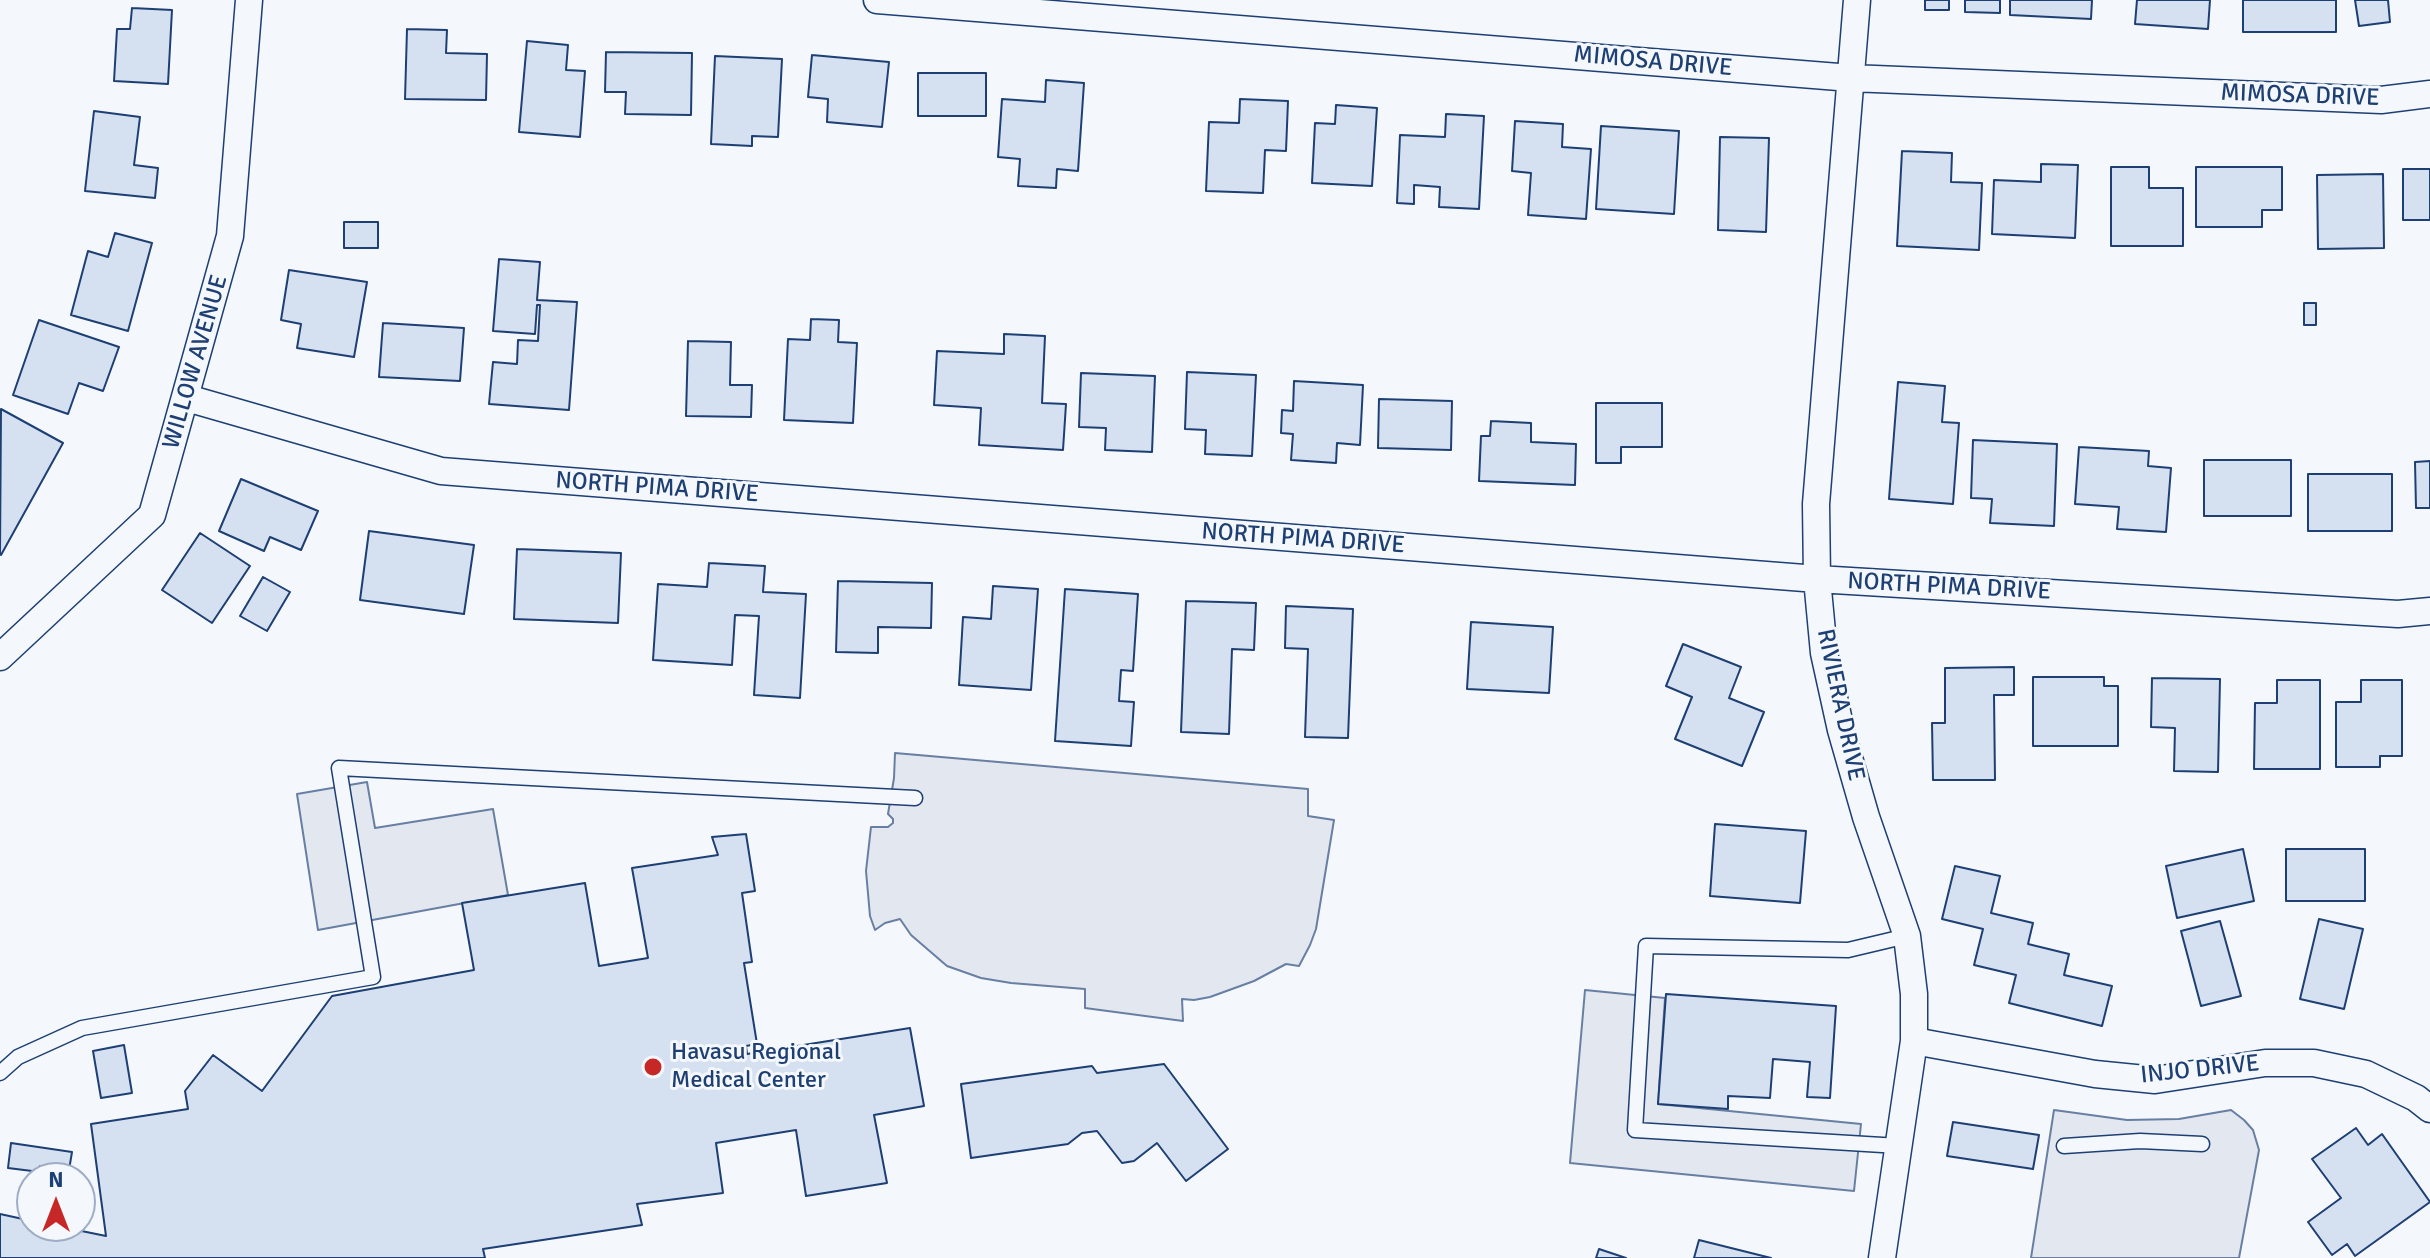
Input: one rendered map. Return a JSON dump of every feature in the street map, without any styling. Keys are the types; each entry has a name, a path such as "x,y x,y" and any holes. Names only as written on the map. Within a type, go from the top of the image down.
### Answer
{"street":[{"name":"WILLOW AVENUE","path":"1,653 152,515 230,236 249,0"},
{"name":"MIMOSA DRIVE","path":"877,0 1851,78 2381,100 2430,94"},
{"name":"RIVIERA DRIVE","path":"1857,0 1816,504 1817,579 1824,653 1841,730 1866,817 1907,936 1914,994 1914,1041 1882,1258"},
{"name":"NORTH PIMA DRIVE","path":"187,398 441,471 1817,579 2398,614 2430,611"},
{"name":"INJO DRIVE","path":"1914,1041 2095,1074 2155,1080 2265,1063 2314,1063 2366,1074 2416,1098 2430,1109"}],"lane":[{"path":"0,1073 18,1057 82,1028 373,977 339,768 915,798"},
{"path":"1899,1146 1635,1130 1646,946 1848,950 1907,936"},
{"path":"2064,1146 2140,1141 2202,1144"}],"shaded area":[{"path":"895,753 1308,789 1308,816 1334,820 1316,929 1310,945 1299,966 1286,964 1254,981 1210,997 1182,999 1183,1021 1085,1008 1085,989 981,978 947,966 911,935 900,919 875,930 870,916 866,871 871,827 888,827 893,823 888,814"},
{"path":"367,782 375,828 493,809 508,895 318,930 297,794"},
{"path":"1585,990 1665,998 1658,1104 1861,1124 1854,1191 1570,1163"},
{"path":"2054,1110 2127,1120 2179,1119 2231,1110 2244,1120 2253,1130 2259,1150 2239,1258 2031,1258"}],"building":[{"path":"1925,0 1949,0 1949,10 1925,10"},
{"path":"1965,0 2000,0 2000,13 1965,12"},
{"path":"2010,0 2092,0 2091,19 2010,15"},
{"path":"2137,0 2210,0 2208,29 2135,24"},
{"path":"2243,0 2336,0 2336,32 2243,32"},
{"path":"2355,0 2388,0 2390,22 2359,26"},
{"path":"132,8 172,10 168,84 114,81 117,29 130,29"},
{"path":"407,29 447,30 446,53 487,54 486,100 405,99"},
{"path":"527,41 568,45 566,70 585,71 580,137 519,132"},
{"path":"606,52 692,53 691,115 625,114 626,92 605,92"},
{"path":"812,55 889,62 882,127 827,122 828,99 808,97"},
{"path":"715,56 782,59 778,137 752,136 752,146 711,144"},
{"path":"918,73 986,73 986,116 918,116"},
{"path":"1046,80 1084,83 1078,171 1057,169 1056,188 1018,186 1020,159 998,157 1002,99 1045,102"},
{"path":"1240,99 1288,101 1286,151 1265,150 1263,193 1206,191 1209,122 1239,123"},
{"path":"1336,105 1377,108 1372,186 1312,183 1315,123 1335,124"},
{"path":"94,111 140,117 134,165 158,168 155,198 85,191"},
{"path":"1446,114 1484,116 1479,209 1439,207 1440,187 1414,185 1414,204 1397,203 1400,135 1445,137"},
{"path":"1515,121 1563,124 1562,147 1591,149 1586,219 1528,215 1531,173 1512,171"},
{"path":"1601,126 1679,131 1674,214 1596,209"},
{"path":"1720,137 1769,138 1766,232 1718,230"},
{"path":"1902,151 1952,153 1951,182 1982,183 1979,250 1897,246"},
{"path":"2041,164 2078,165 2075,238 1992,234 1994,180 2041,182"},
{"path":"2111,167 2149,167 2149,188 2183,188 2183,246 2111,246"},
{"path":"2196,167 2282,167 2282,210 2262,210 2262,227 2196,227"},
{"path":"2403,169 2430,169 2430,220 2403,220"},
{"path":"2383,174 2384,248 2318,249 2317,175"},
{"path":"344,222 378,222 378,248 344,248"},
{"path":"115,233 152,243 128,331 71,315 88,251 108,257"},
{"path":"499,259 540,262 537,300 577,302 569,410 489,404 493,362 517,364 518,340 538,341 540,305 537,305 535,334 493,331"},
{"path":"289,270 367,282 354,357 297,348 301,324 281,320"},
{"path":"2304,303 2316,303 2316,325 2304,325"},
{"path":"811,319 839,320 838,342 857,343 853,423 784,420 788,339 810,340"},
{"path":"39,320 119,347 103,391 79,383 68,414 13,395"},
{"path":"383,323 464,328 460,381 379,377"},
{"path":"1004,334 1045,336 1042,403 1066,404 1063,450 979,445 981,408 934,405 937,351 1004,354"},
{"path":"688,341 731,342 730,385 752,385 751,417 686,416"},
{"path":"1187,372 1256,375 1252,456 1205,454 1206,430 1185,429"},
{"path":"1081,373 1155,376 1152,452 1105,450 1106,428 1079,427"},
{"path":"1294,381 1363,385 1360,445 1337,443 1336,463 1291,460 1293,434 1281,433 1282,410 1293,411"},
{"path":"1898,382 1945,386 1942,422 1959,423 1953,504 1889,499"},
{"path":"1379,399 1452,401 1451,450 1378,448"},
{"path":"1596,403 1662,403 1662,447 1621,447 1621,463 1596,463"},
{"path":"1,409 63,443 1,555 0,554"},
{"path":"1491,421 1531,423 1531,442 1576,444 1575,485 1479,481 1481,436 1490,436"},
{"path":"1973,440 2057,444 2054,526 1990,523 1992,499 1971,498"},
{"path":"2079,447 2149,451 2148,466 2171,468 2166,532 2117,529 2119,507 2075,504"},
{"path":"2204,460 2291,460 2291,516 2204,516"},
{"path":"2430,461 2430,508 2416,508 2415,462"},
{"path":"2308,474 2392,474 2392,531 2308,531"},
{"path":"241,479 318,511 301,550 270,537 264,551 219,531"},
{"path":"369,531 474,545 464,614 360,600"},
{"path":"200,533 250,566 212,623 162,590"},
{"path":"517,549 621,553 618,623 514,619"},
{"path":"709,563 765,566 763,592 806,594 800,698 754,695 759,616 735,615 732,665 653,660 658,584 707,587"},
{"path":"263,577 290,592 267,631 240,616"},
{"path":"838,581 932,583 931,628 878,627 878,653 836,652"},
{"path":"993,586 1038,589 1031,690 959,685 963,617 991,619"},
{"path":"1065,589 1138,594 1133,671 1121,670 1119,701 1134,702 1131,746 1055,741"},
{"path":"1186,601 1256,603 1254,650 1232,649 1229,734 1181,732"},
{"path":"1286,606 1353,609 1348,738 1305,737 1308,649 1285,648"},
{"path":"1471,622 1553,627 1549,693 1467,689"},
{"path":"1683,644 1741,667 1729,698 1764,712 1742,766 1675,739 1692,697 1666,686"},
{"path":"2014,667 2014,695 1994,695 1995,780 1933,780 1932,723 1945,723 1945,668"},
{"path":"2033,677 2104,677 2104,686 2118,686 2118,746 2033,746"},
{"path":"2152,678 2220,679 2218,772 2174,771 2175,728 2151,727"},
{"path":"2277,680 2320,680 2320,769 2254,769 2255,703 2277,703"},
{"path":"2361,680 2402,680 2402,756 2380,756 2380,767 2336,767 2336,702 2361,702"},
{"path":"1715,824 1806,831 1800,903 1710,896"},
{"path":"746,834 755,891 742,893 752,962 744,963 757,1044 746,1046 747,1054 910,1028 924,1106 874,1115 887,1183 806,1196 796,1130 716,1143 723,1193 637,1204 642,1225 483,1249 485,1258 0,1258 0,1214 16,1218 16,1242 96,1242 96,1234 106,1236 91,1124 188,1109 185,1091 213,1055 262,1091 332,996 474,970 462,903 585,883 599,966 648,958 632,868 718,855 712,837"},
{"path":"2243,849 2254,901 2177,918 2166,866"},
{"path":"2286,849 2365,849 2365,901 2286,901"},
{"path":"1955,866 2000,876 1991,913 2033,923 2028,944 2069,954 2064,975 2112,986 2102,1026 2009,1003 2016,975 1974,965 1983,929 1942,919"},
{"path":"2319,919 2363,929 2344,1009 2300,999"},
{"path":"2220,921 2241,996 2201,1006 2181,931"},
{"path":"1666,994 1836,1006 1830,1098 1807,1097 1810,1062 1773,1059 1770,1098 1728,1096 1728,1109 1658,1104"},
{"path":"124,1045 132,1093 101,1098 93,1051"},
{"path":"1164,1064 1228,1149 1186,1181 1157,1143 1134,1161 1122,1163 1097,1131 1082,1133 1068,1144 971,1158 961,1084 1092,1066 1097,1073"},
{"path":"1953,1122 2039,1135 2033,1169 1947,1156"},
{"path":"2356,1128 2368,1145 2382,1134 2430,1202 2355,1256 2347,1244 2332,1255 2308,1222 2341,1198 2312,1159"},
{"path":"11,1143 72,1152 70,1162 16,1162 16,1169 8,1168"},
{"path":"1699,1240 1771,1258 1694,1258"},
{"path":"1599,1249 1626,1258 1596,1258"}],"place":[{"name":"Havasu Regional Medical Center","path":"653,1067"}]}
